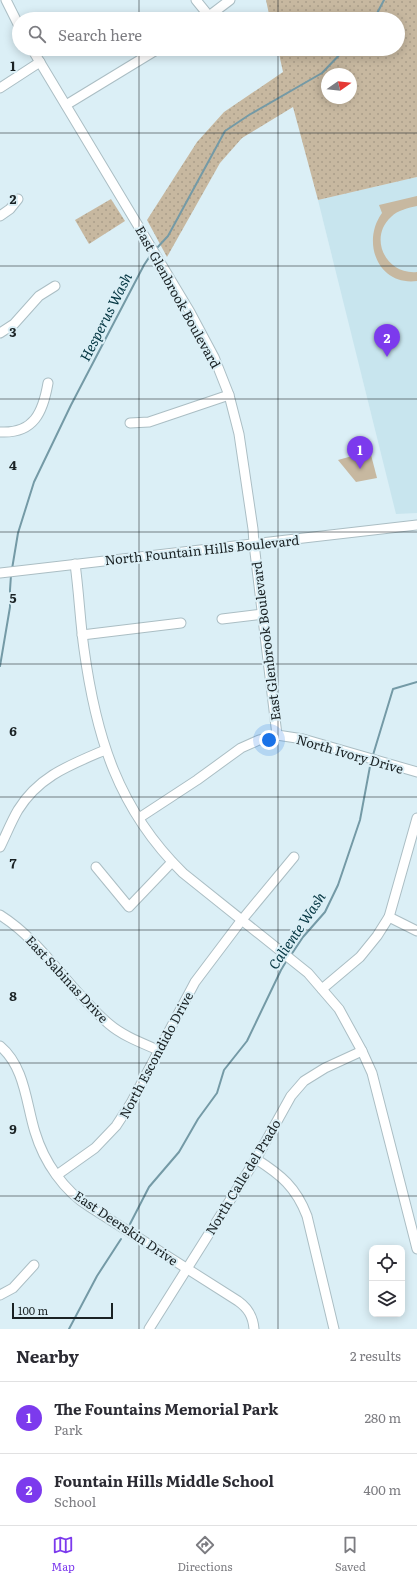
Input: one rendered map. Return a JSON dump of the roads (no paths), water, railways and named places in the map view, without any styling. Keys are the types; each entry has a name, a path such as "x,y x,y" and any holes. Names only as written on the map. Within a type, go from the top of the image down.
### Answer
{"street":[{"path":"6,0 12,12"},
{"path":"196,0 203,12"},
{"path":"215,12 230,0"},
{"name":"East Glenbrook Boulevard","path":"36,56 190,312 214,357 229,394 239,434 246,474 277,735"},
{"path":"66,105 146,56"},
{"path":"0,88 40,62"},
{"path":"0,216 10,209 18,199"},
{"path":"0,333 14,324 39,296 55,286"},
{"path":"0,432 8,433 16,431 30,424 38,415 45,403 48,383"},
{"path":"130,423 149,422 229,394"},
{"name":"North Fountain Hills Boulevard","path":"0,573 417,525"},
{"path":"75,564 82,635 91,696 105,750 120,786 151,836 172,862 183,873 241,921 308,973 339,1009 372,1073 417,1249"},
{"path":"222,619 262,614"},
{"path":"82,635 181,623"},
{"name":"North Ivory Drive","path":"139,818 197,780 241,748 259,740 277,735 303,739 417,772"},
{"path":"0,847 18,810 31,793 44,780 69,765 105,750"},
{"path":"322,989 360,957 377,936 389,917 417,818"},
{"name":"North Escondido Drive","path":"57,1175 95,1148 116,1126 131,1103 195,982 241,921 294,857"},
{"path":"96,867 129,907 172,862"},
{"name":"East Sabinas Drive","path":"0,916 23,933 88,1004 110,1025 133,1039 158,1050"},
{"path":"389,917 417,931"},
{"name":"East Deerskin Drive","path":"0,1046 6,1051 13,1061 20,1076 39,1144 57,1175 79,1200 245,1306 253,1319 254,1329"},
{"name":"North Calle del Prado","path":"149,1329 256,1159 291,1096 304,1081 325,1068 362,1051"},
{"path":"256,1159 277,1173 295,1192 302,1203 307,1216 334,1329"},
{"path":"0,1295 13,1288 34,1265"}],"waterway":[{"name":"Hesperus Wash","path":"378,12 384,0"},
{"name":"Hesperus Wash","path":"155,250 168,236 225,131 249,115 322,73 338,56"},
{"name":"Hesperus Wash","path":"12,569 18,533 34,482 71,405 144,265 152,253"},
{"name":"Hesperus Wash","path":"0,666 10,607 11,575"},
{"name":"Caliente Wash","path":"373,755 393,689 417,682"},
{"name":"Caliente Wash","path":"291,955 303,937 325,912 338,885 360,820 371,761"},
{"name":"Caliente Wash","path":"130,1224 149,1187 179,1152 198,1119 217,1093 224,1070 247,1041 287,960"},
{"name":"Caliente Wash","path":"69,1329 97,1276 121,1239"}],"place":[{"name":"Fountain Hills Middle School","path":"387,357"},
{"name":"The Fountains Memorial Park","path":"360,469"}]}
